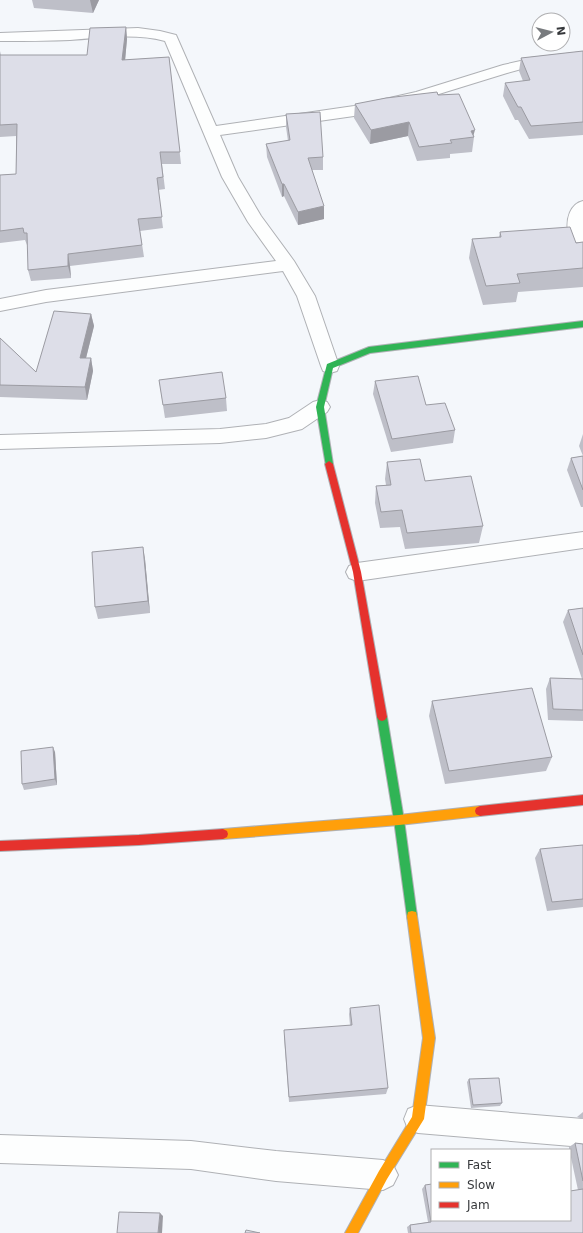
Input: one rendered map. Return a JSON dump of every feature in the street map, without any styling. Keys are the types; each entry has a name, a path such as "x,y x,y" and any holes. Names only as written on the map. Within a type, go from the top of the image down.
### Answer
{"street":[{"path":"0,36 49,37 138,33 162,35 171,38 230,177 254,218 288,265 306,296 330,366 320,406 328,462 357,572 399,820 429,1038 418,1119 383,1175 351,1233"},
{"path":"210,132 354,111 421,95 503,69 525,64 583,58"},
{"path":"583,206 578,212 577,233 583,242"},
{"path":"0,306 46,296 288,265"},
{"path":"330,366 369,350 583,324"},
{"path":"0,442 220,436 266,431 295,424 320,406"},
{"path":"357,572 583,540"},
{"path":"0,846 139,840 399,820 583,800"},
{"path":"418,1119 583,1134"},
{"path":"0,1149 190,1155 276,1166 383,1175"}],"building":[{"path":"126,27 122,60 169,57 180,152 160,152 163,177 157,178 162,217 138,219 142,245 68,254 68,266 28,270 27,233 24,233 23,228 0,231 0,175 16,174 17,124 0,125 0,55 87,55 90,28"},
{"path":"583,51 583,122 531,126 521,107 518,107 505,83 530,80 521,58"},
{"path":"437,92 438,95 459,94 475,130 471,131 474,137 450,140 452,143 419,147 409,122 371,130 355,104 386,98"},
{"path":"320,112 323,157 308,158 324,206 298,212 284,184 282,184 266,144 290,140 286,114"},
{"path":"570,227 576,243 583,242 583,268 517,274 520,283 486,286 472,239 501,237 500,232"},
{"path":"54,311 91,314 80,358 91,358 85,387 0,385 0,338 36,372"},
{"path":"222,372 226,398 163,405 159,380"},
{"path":"418,376 426,405 445,403 455,430 392,439 375,381"},
{"path":"583,456 583,490 571,458"},
{"path":"420,459 425,481 471,476 483,526 407,533 402,510 381,512 376,486 391,485 387,462"},
{"path":"143,547 148,601 95,607 92,552"},
{"path":"583,608 583,655 568,610"},
{"path":"550,678 583,679 583,710 553,709"},
{"path":"532,688 552,757 449,771 432,701"},
{"path":"53,747 55,779 22,784 21,751"},
{"path":"583,845 583,899 552,902 540,849"},
{"path":"379,1005 388,1088 289,1097 284,1030 352,1025 350,1008"},
{"path":"499,1078 502,1103 473,1105 469,1079"},
{"path":"575,1143 583,1144 583,1181"},
{"path":"431,1184 431,1221 571,1221 571,1191 583,1189 583,1233 411,1233 410,1225 431,1222 425,1185"},
{"path":"119,1212 160,1213 158,1233 117,1233"},
{"path":"246,1230 260,1233 245,1233"}],"traffic: fast":[{"path":"329,464 320,407 330,366 369,350 583,324"},
{"path":"382,717 399,820 412,916"}],"traffic: slow":[{"path":"223,834 399,820 480,811"},
{"path":"351,1233 383,1175 418,1119 429,1038 412,916"}],"traffic: jam":[{"path":"329,464 357,572 382,717"},
{"path":"480,811 583,800"},
{"path":"0,846 139,840 223,834"}]}
